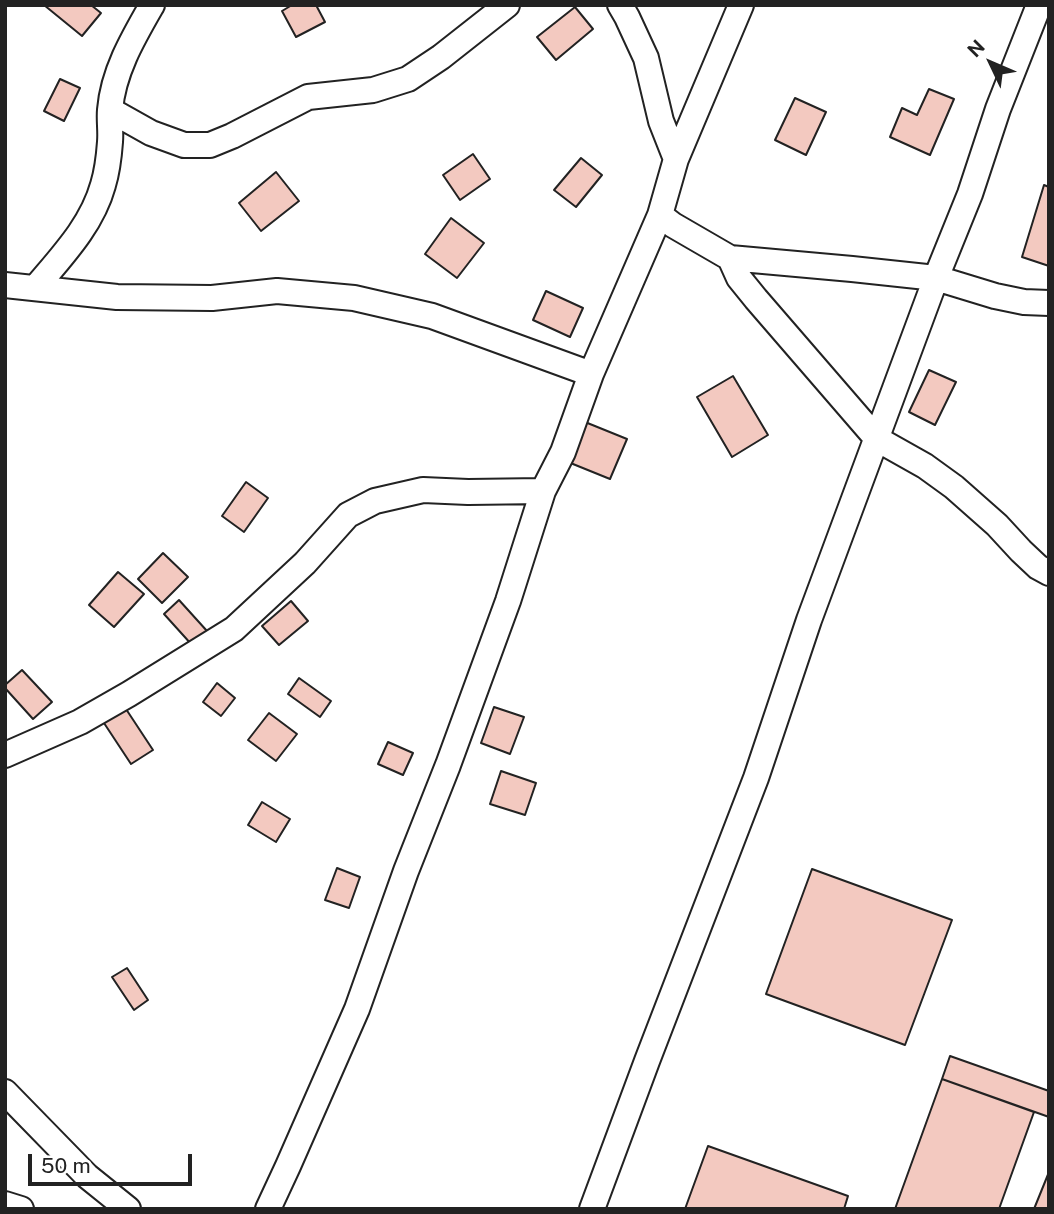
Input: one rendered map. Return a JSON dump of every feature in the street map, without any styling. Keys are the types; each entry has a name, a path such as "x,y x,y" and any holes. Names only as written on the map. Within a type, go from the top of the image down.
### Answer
{"street":[{"path":"36,288 91,217 104,184 114,84 129,45 152,5"},
{"path":"110,110 151,133 184,145 210,145 307,97 373,90 408,79 441,57 507,5"},
{"path":"620,5 646,58 661,121 676,159"},
{"path":"268,1209 357,1009 508,601 543,491 563,452 591,374 660,215 676,159 741,5"},
{"path":"592,1209 756,778 809,620 1039,5"},
{"path":"660,215 730,258 936,278 995,296 1024,302 1049,303"},
{"path":"730,258 739,278 756,299 877,439 954,486 1038,567 1049,573"},
{"path":"5,285 117,297 212,299 277,291 355,298 432,316 591,374"},
{"path":"5,755 80,722 234,629 304,563 348,515 375,500 423,490 543,491"},
{"path":"5,1092 87,1176 128,1209"},
{"path":"5,1204 21,1209"}],"building":[{"path":"44,5 91,5 101,13 82,36"},
{"path":"292,5 316,5 325,22 296,37 282,11"},
{"path":"575,7 593,29 556,60 537,37"},
{"path":"60,79 80,88 64,121 44,111"},
{"path":"929,89 954,99 930,155 890,137 902,108 917,115"},
{"path":"795,98 826,112 806,155 775,140"},
{"path":"473,154 490,179 460,200 443,175"},
{"path":"581,158 602,175 576,207 554,190"},
{"path":"276,172 299,201 261,231 239,203"},
{"path":"1044,185 1049,187 1049,266 1022,257"},
{"path":"451,218 484,243 457,278 425,254"},
{"path":"546,291 583,308 570,337 533,320"},
{"path":"929,370 956,382 935,425 909,412"},
{"path":"733,376 768,435 732,457 697,397"},
{"path":"585,422 627,439 610,479 568,462"},
{"path":"246,482 268,498 244,532 222,516"},
{"path":"163,553 188,577 162,603 138,579"},
{"path":"118,572 144,594 114,627 89,605"},
{"path":"179,600 207,631 192,645 164,614"},
{"path":"291,601 308,621 279,645 262,626"},
{"path":"22,670 52,702 33,719 5,688"},
{"path":"299,678 331,701 320,717 288,694"},
{"path":"217,683 235,698 221,716 203,702"},
{"path":"124,706 153,750 131,764 102,720"},
{"path":"494,707 524,717 510,754 481,743"},
{"path":"269,713 297,734 276,761 248,740"},
{"path":"388,742 413,753 403,775 378,764"},
{"path":"501,771 536,783 525,815 490,804"},
{"path":"262,802 290,819 276,842 248,825"},
{"path":"337,868 360,877 349,908 325,900"},
{"path":"812,869 952,920 905,1045 766,994"},
{"path":"127,968 148,1000 134,1010 112,977"},
{"path":"950,1056 1049,1091 1049,1117 942,1079"},
{"path":"942,1079 1034,1112 999,1209 895,1209"},
{"path":"708,1146 848,1196 844,1209 685,1209"},
{"path":"1049,1172 1049,1209 1034,1209"}]}
